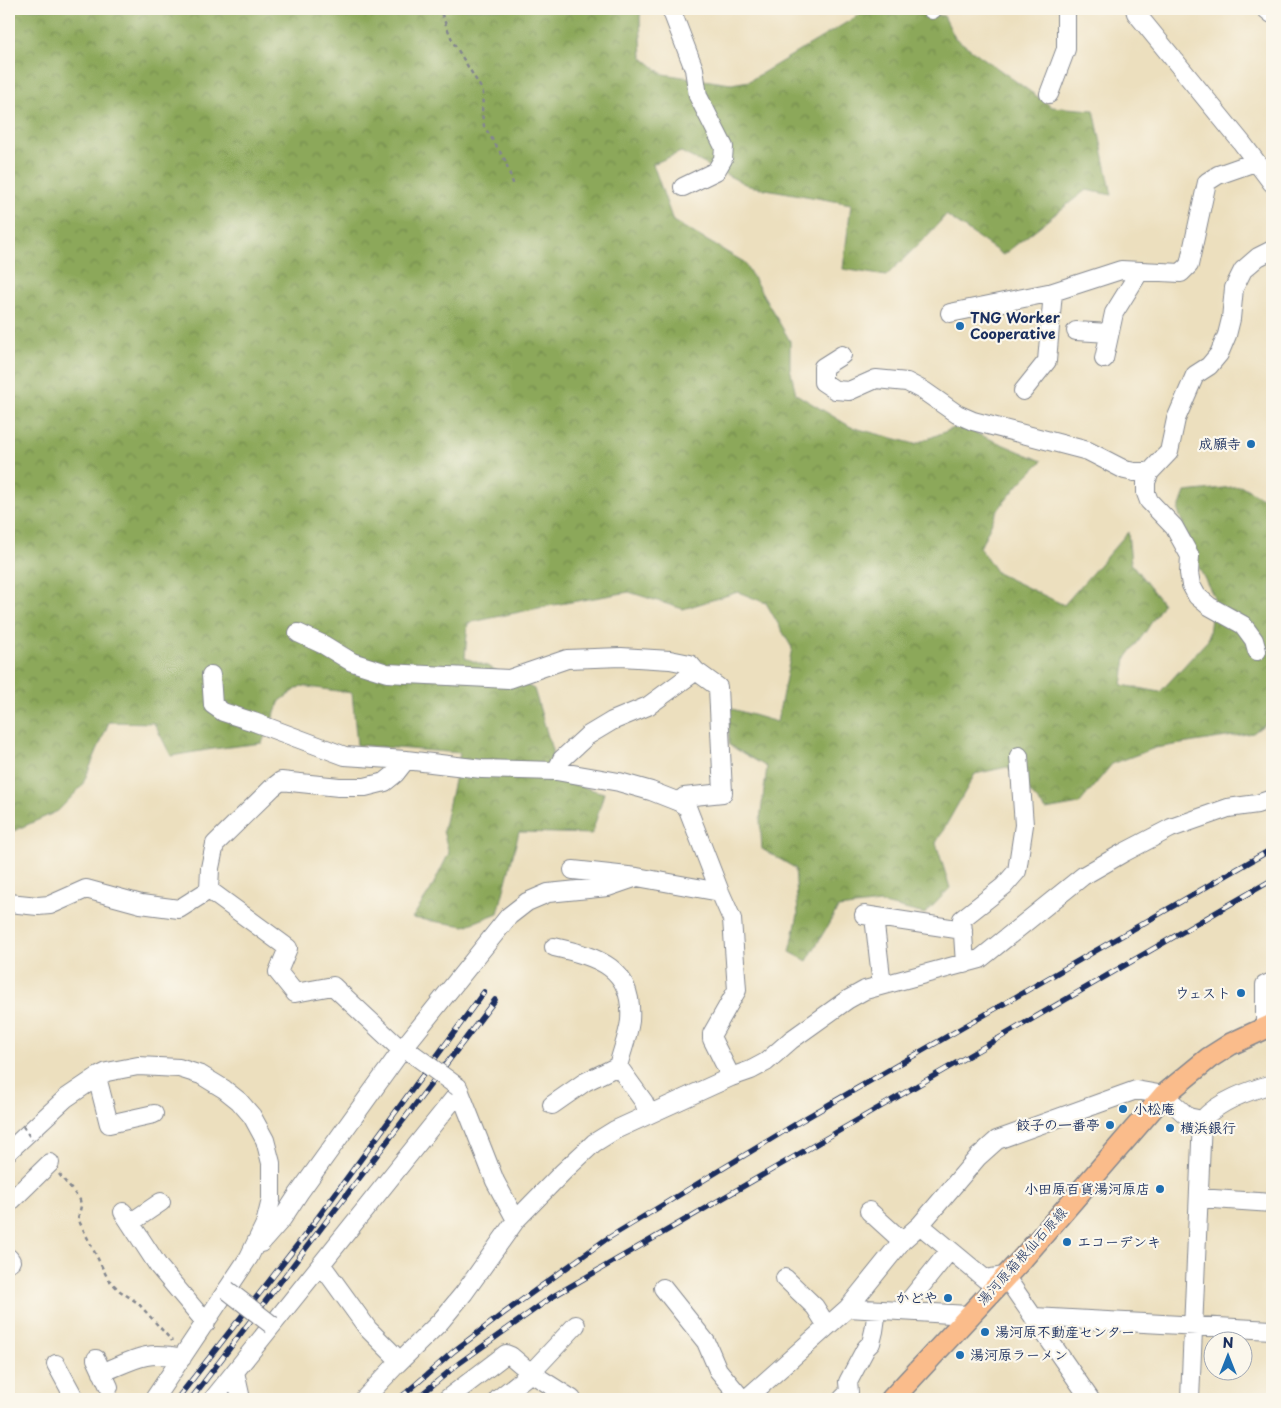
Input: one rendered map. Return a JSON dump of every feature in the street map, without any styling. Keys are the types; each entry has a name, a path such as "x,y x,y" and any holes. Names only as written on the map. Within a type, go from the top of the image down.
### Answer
{"main road":[{"name":"湯河原箱根仙石原線","path":"892,1399 1005,1276 1164,1095 1209,1058 1231,1044 1269,1026"}],"street":[{"path":"671,9 694,69 698,96 724,148 723,159 716,171 683,187"},
{"path":"1049,94 1066,49 1066,9"},
{"path":"1135,9 1136,13 1242,143 1266,169"},
{"path":"1266,9 1272,14"},
{"path":"950,313 1053,292 1121,270 1181,273 1189,265 1207,182 1218,174 1266,169"},
{"path":"1257,651 1254,640 1243,625 1209,606 1197,596 1191,585 1189,573 1190,556 1174,527 1149,501 1146,493 1146,482 1150,472 1168,452 1176,419 1195,375 1209,366 1219,354 1231,319 1234,288 1243,270 1258,257 1272,250"},
{"path":"1104,359 1114,313 1140,271"},
{"path":"1023,391 1047,360 1053,292"},
{"path":"1076,331 1109,334"},
{"path":"842,355 823,366 823,382 835,390 849,391 876,379 907,382 924,391 957,414 973,421 1088,452 1124,470 1150,472"},
{"path":"298,633 324,645 352,662 387,673 510,679 566,659 621,657 670,660 690,664 696,672 718,687 723,793 684,797 679,802"},
{"path":"556,771 562,759 587,736 612,721 648,706 696,672"},
{"path":"211,675 213,705 223,712 345,756 406,760 482,769 556,771 619,782 651,791 687,807 732,919 737,990 712,1034 712,1039 731,1077"},
{"path":"965,964 962,918 1004,886 1017,872 1024,825 1019,756"},
{"path":"209,890 210,868 215,844 272,788 281,782 339,787 365,787 385,782 406,760"},
{"path":"364,1399 440,1322 464,1293 516,1220 594,1143 615,1130 766,1062 791,1040 847,1000 865,990 980,959 1083,876 1171,828 1228,808 1256,804 1272,799"},
{"path":"573,870 636,877 720,892"},
{"path":"249,1256 282,1219 299,1193 409,1051 509,916 527,902 548,893 608,887 636,877"},
{"path":"9,903 38,906 50,905 86,889 141,904 179,909 209,890"},
{"path":"209,890 288,948 278,972 295,993 333,986 395,1044 409,1051 459,1089 495,1180 516,1220"},
{"path":"882,985 869,916 963,930"},
{"path":"552,1105 585,1082 618,1066 630,1022 630,1000 625,985 615,970 586,954 554,948"},
{"path":"1269,1026 1265,985 1272,982"},
{"path":"9,1151 66,1098 97,1077 107,1072 138,1066 179,1068 201,1075 239,1101 252,1116 265,1140 271,1163 271,1200 265,1224 249,1256 154,1399"},
{"path":"618,1066 644,1102 648,1115"},
{"path":"97,1077 109,1124 154,1114"},
{"path":"1190,1399 1202,1120 1208,1113 1247,1091 1272,1084"},
{"path":"213,1399 459,1089"},
{"path":"746,1399 848,1308 902,1241 920,1225 978,1157 997,1140 1136,1090 1164,1095 1188,1117 1202,1120"},
{"path":"9,1203 50,1163"},
{"path":"271,1180 299,1193"},
{"path":"1199,1198 1272,1203"},
{"path":"161,1202 126,1217 159,1267 206,1323"},
{"path":"869,1211 902,1241"},
{"path":"920,1225 985,1279 1005,1276 1090,1399"},
{"path":"901,1311 950,1250"},
{"path":"321,1264 368,1329 400,1362"},
{"path":"785,1278 815,1307 827,1326"},
{"path":"663,1288 706,1342 718,1370 742,1399"},
{"path":"227,1290 272,1324"},
{"path":"848,1308 968,1315"},
{"path":"842,1399 848,1392 848,1382 866,1348 871,1343 877,1310"},
{"path":"1034,1317 1272,1330"},
{"path":"498,1399 531,1373 576,1324"},
{"path":"102,1373 144,1355 164,1354 183,1356"},
{"path":"447,1399 506,1354 531,1373 572,1399"},
{"path":"56,1364 75,1399"},
{"path":"235,1372 241,1399"}],"path":[{"path":"436,9 442,15 453,42 483,93 482,114 484,126 505,160 514,186"},
{"path":"23,1126 80,1200 81,1206 78,1219 108,1279 120,1292 138,1303 183,1356"}],"green space":[{"path":"9,9 641,9 642,57 663,74 731,84 749,81 869,9 907,9 944,16 955,38 1052,107 1094,110 1112,195 1086,190 1003,255 946,215 886,276 843,269 851,204 749,186 681,152 653,164 673,221 744,262 790,341 790,368 796,394 851,427 915,444 959,426 1042,461 1019,484 997,511 980,548 997,573 1064,605 1128,532 1131,563 1163,604 1126,658 1122,685 1160,692 1208,640 1214,597 1199,568 1178,511 1185,492 1242,486 1272,504 1272,719 1253,733 1155,748 1112,764 1079,804 1046,810 1007,767 975,774 936,843 950,888 925,914 880,903 838,908 807,961 790,952 798,914 795,868 762,849 760,820 767,767 729,745 729,708 777,722 792,648 766,603 738,592 683,609 629,592 548,606 468,623 465,658 487,666 534,689 552,750 553,779 604,793 592,834 519,832 498,913 465,926 412,918 430,891 449,853 443,831 460,753 357,745 352,693 301,686 280,701 262,743 171,756 154,723 109,722 82,786 58,811 9,833"}],"railway":[{"path":"399,1399 454,1351 605,1240 804,1119 1272,849"},
{"path":"416,1399 458,1364 552,1297 1272,880"},
{"path":"177,1399 302,1239 484,992"},
{"path":"191,1399 495,1000"}],"place":[{"name":"TNG Worker Cooperative","path":"960,326"},
{"name":"成願寺","path":"1251,444"},
{"name":"ウェスト","path":"1241,993"},
{"name":"小松庵","path":"1123,1109"},
{"name":"餃子の一番亭","path":"1110,1125"},
{"name":"横浜銀行","path":"1170,1128"},
{"name":"小田原百貨湯河原店","path":"1160,1189"},
{"name":"エコーデンキ","path":"1067,1242"},
{"name":"かどや","path":"948,1298"},
{"name":"湯河原不動産センター","path":"985,1332"},
{"name":"湯河原ラーメン","path":"960,1355"}]}
